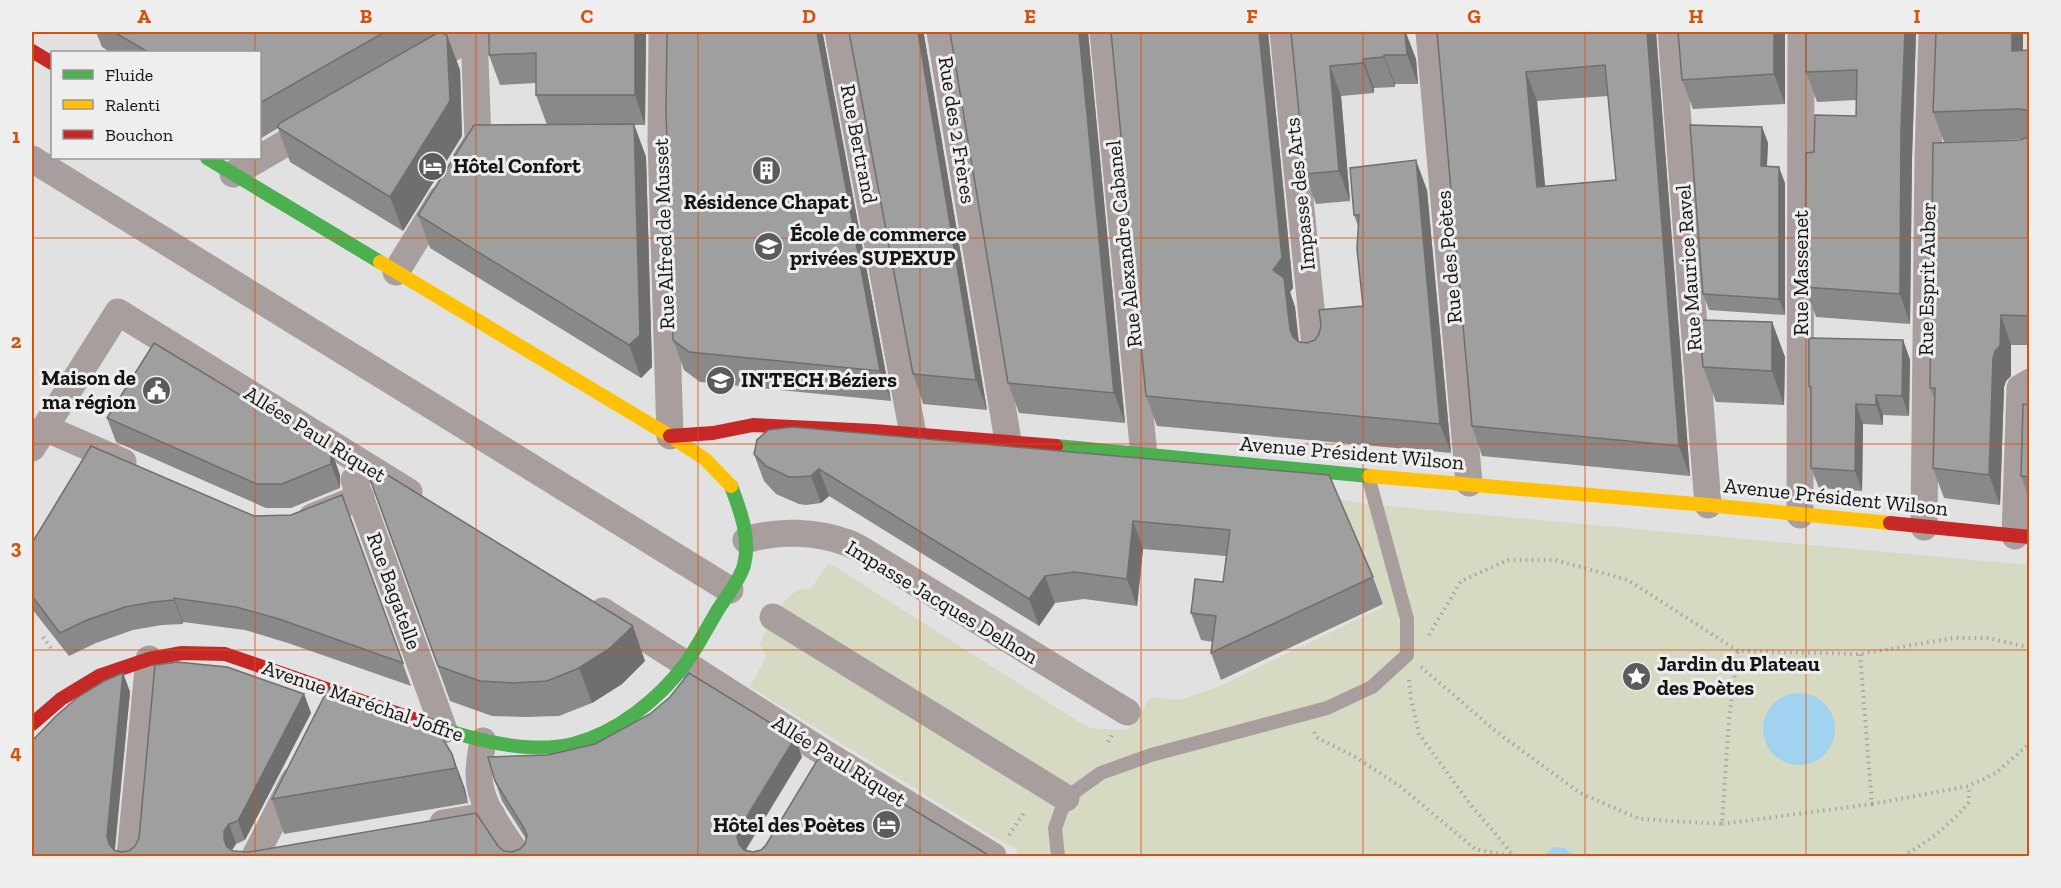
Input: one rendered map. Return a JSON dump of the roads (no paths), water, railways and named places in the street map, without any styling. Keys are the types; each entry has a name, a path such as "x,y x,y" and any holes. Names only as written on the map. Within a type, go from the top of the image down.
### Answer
{"main road":[{"path":"34,47 51,62"},
{"path":"209,159 670,435 705,459 729,482 742,514 746,540"},
{"name":"Avenue Président Wilson","path":"670,435 713,433 753,424 1008,441 1144,456 1708,505 2022,537"},
{"path":"742,441 753,424"},
{"path":"729,482 731,466"},
{"name":"Avenue Maréchal Joffre","path":"32,724 61,699 99,676 149,659 182,653 225,654 334,703 483,741 531,747 572,744 608,730 632,716 654,698 686,663 744,566 746,540"}],"street":[{"name":"Rue Alfred de Musset","path":"662,32 650,141 670,435"},
{"name":"Rue Bertrand","path":"838,32 913,434"},
{"name":"Rue des 2 Frères","path":"940,32 1008,441"},
{"name":"Rue Alexandre Cabanel","path":"1103,32 1144,456"},
{"name":"Impasse des Arts","path":"1283,32 1316,357"},
{"name":"Rue des Poètes","path":"1429,32 1469,483"},
{"name":"Rue Maurice Ravel","path":"1671,32 1708,505"},
{"name":"Rue Massenet","path":"1800,515 1801,32"},
{"name":"Rue Esprit Auber","path":"1924,527 1939,158 1932,32"},
{"path":"396,272 489,140 478,33 404,76"},
{"path":"261,158 333,116"},
{"path":"32,159 730,590"},
{"path":"233,174 259,159"},
{"name":"Allées Paul Riquet","path":"38,438 118,312 434,507"},
{"path":"2022,537 2020,388 2030,382"},
{"path":"38,438 143,471"},
{"name":"Rue Bagatelle","path":"343,452 444,730"},
{"path":"284,524 294,524 361,497"},
{"name":"Impasse Jacques Delhon","path":"746,540 763,535 805,535 828,537 849,544 1126,712"},
{"path":"584,599 686,663"},
{"path":"773,617 1066,798"},
{"path":"130,856 149,659"},
{"name":"Allée Paul Riquet","path":"686,663 817,762 993,856"},
{"path":"483,741 479,776 483,795 492,815 518,856"},
{"path":"252,856 308,753"},
{"path":"421,827 492,815"},
{"path":"252,856 291,849"}],"lane":[{"path":"1058,856 1055,828 1066,798 1101,773 1151,755 1327,708 1372,687 1407,655 1407,619 1368,476"}],"water":[{"path":"1792,693 1806,693 1825,703 1835,722 1835,736 1825,755 1806,765 1792,765 1773,755 1763,736 1763,722 1773,703"},
{"path":"1556,847 1565,848 1576,856 1546,856 1546,853"}],"place":[{"name":"Hôtel Confort","path":"432,166"},
{"name":"Résidence Chapat","path":"766,171"},
{"name":"École de commerce privées SUPEXUP","path":"769,246"},
{"name":"IN'TECH Béziers","path":"720,380"},
{"name":"Maison de ma région","path":"157,390"},
{"name":"Jardin du Plateau des Poètes","path":"1636,676"},
{"name":"Hôtel des Poètes","path":"886,825"}]}
